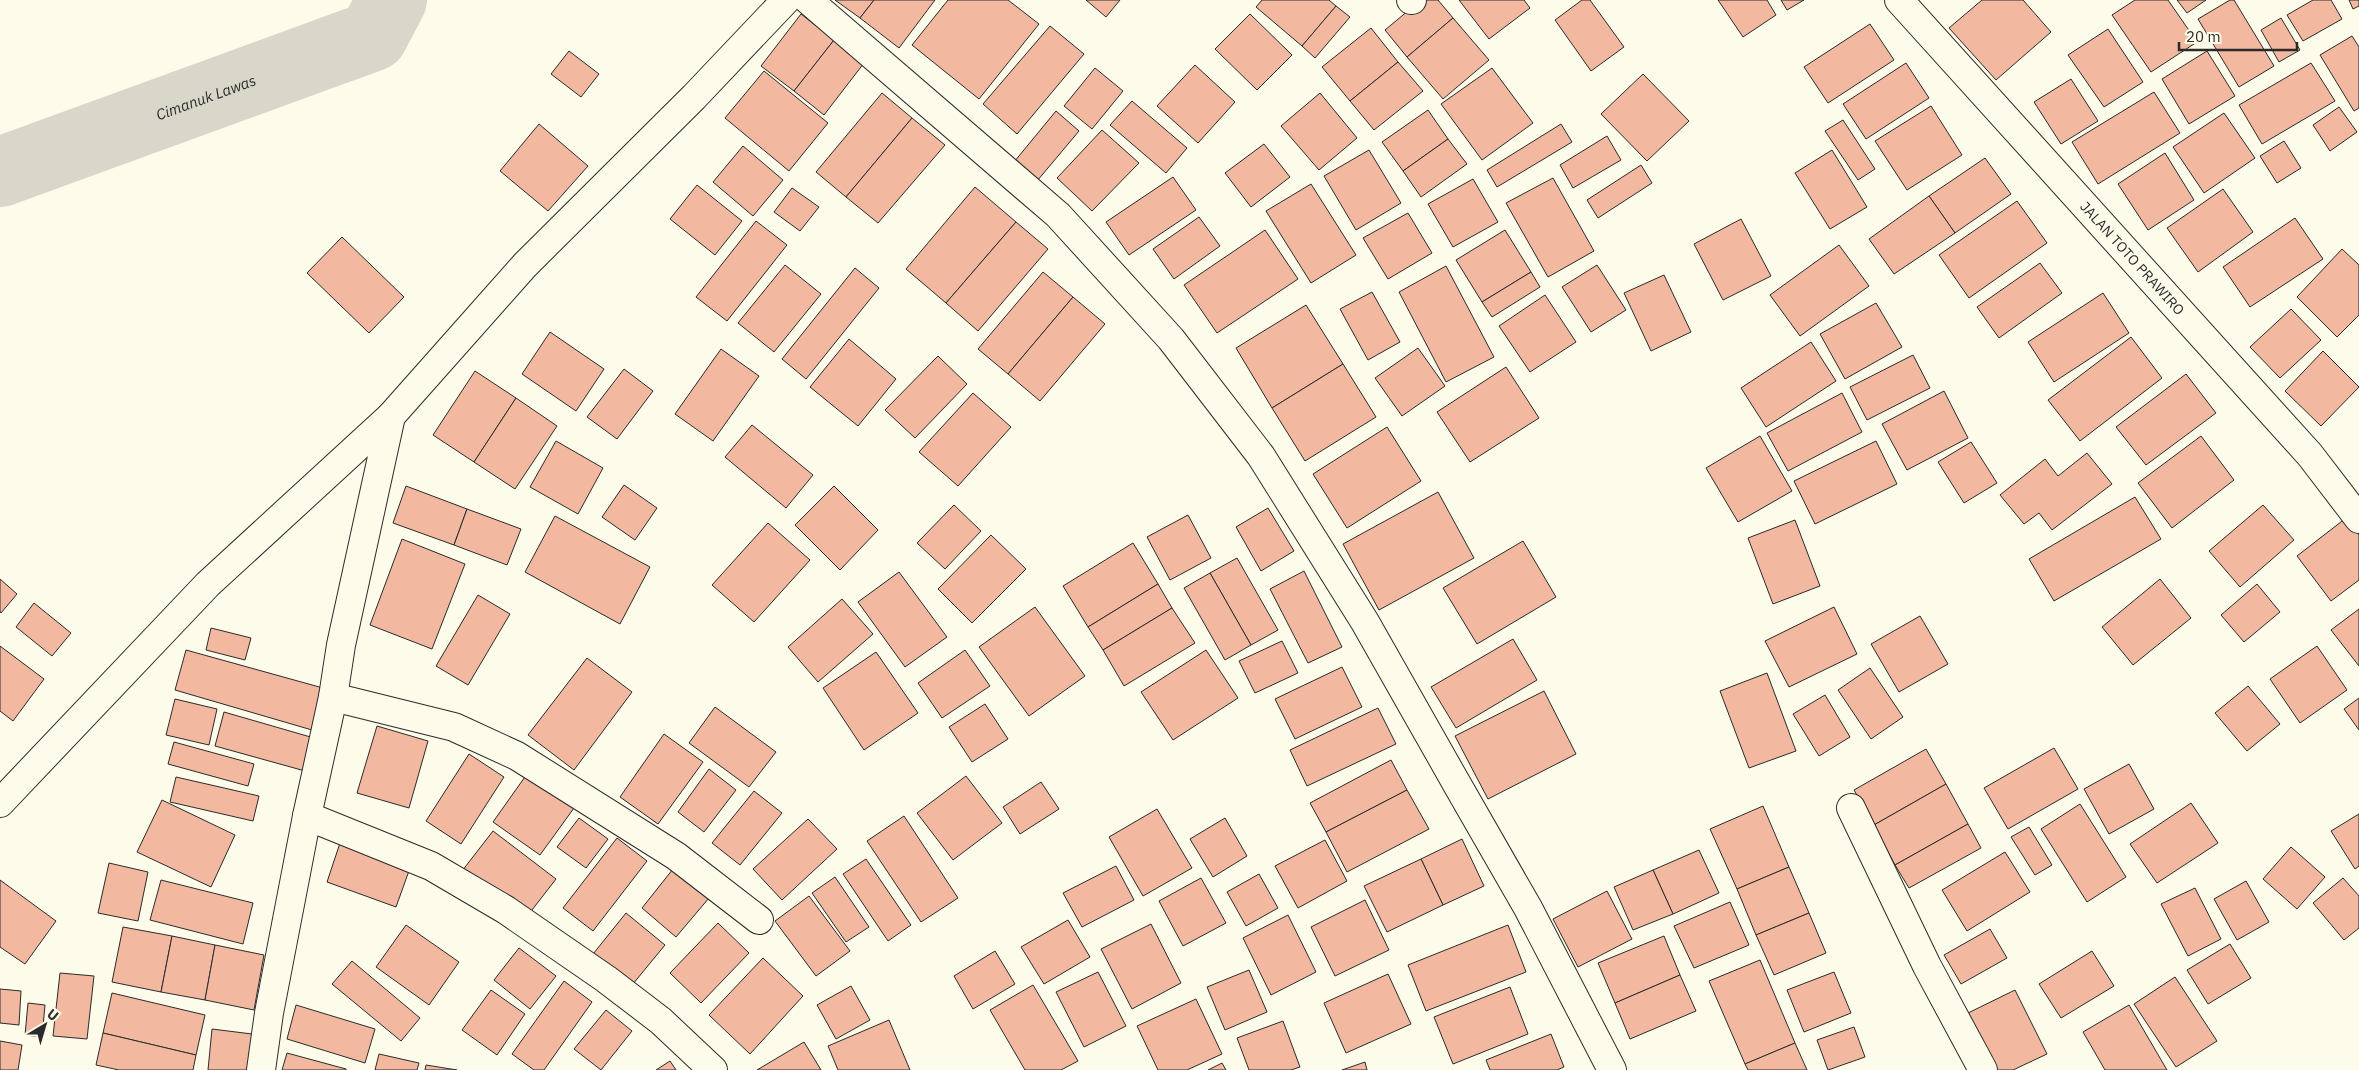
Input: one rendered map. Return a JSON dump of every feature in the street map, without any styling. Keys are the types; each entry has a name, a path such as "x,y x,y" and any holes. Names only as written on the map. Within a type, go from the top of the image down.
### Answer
{"street":[{"path":"0,803 208,584 391,416 525,265 694,97 786,0"},
{"path":"808,0 1058,215 1171,339 1261,456 1365,622 1468,802 1528,908 1612,1070"},
{"name":"JALAN TOTO PRAWIRO","path":"1899,0 2310,455 2359,519"},
{"path":"262,1070 269,1013 306,816 333,697 341,645 391,416"},
{"path":"333,697 454,727 517,756 676,856 759,920"},
{"path":"1851,808 1927,966 1983,1070"},
{"path":"306,816 431,866 506,910 606,978 661,1021 713,1070"}],"building":[{"path":"835,0 874,0 860,18"},
{"path":"874,0 935,0 899,48 860,18"},
{"path":"948,0 1008,0 1039,24 979,99 912,45"},
{"path":"1086,0 1120,0 1106,17"},
{"path":"1262,0 1329,0 1336,6 1302,46 1256,7"},
{"path":"1421,0 1438,0 1453,18 1407,57 1385,30"},
{"path":"1459,0 1524,0 1530,8 1489,39"},
{"path":"1582,0 1590,0 1624,47 1591,71 1555,20"},
{"path":"1718,0 1767,0 1776,15 1743,37"},
{"path":"1781,0 1804,0 1787,10"},
{"path":"1982,0 2023,0 2051,32 1996,80 1949,28"},
{"path":"2135,0 2168,0 2197,42 2151,72 2112,15"},
{"path":"2177,0 2206,0 2187,13"},
{"path":"2230,0 2234,0 2274,66 2239,87 2198,19"},
{"path":"2313,0 2331,0 2342,19 2303,41 2287,15"},
{"path":"2349,0 2359,0 2359,6 2353,9"},
{"path":"1336,6 1350,17 1315,58 1302,46"},
{"path":"801,14 834,40 794,91 761,66"},
{"path":"1250,14 1292,55 1257,90 1215,49"},
{"path":"1453,18 1489,60 1443,99 1407,57"},
{"path":"2281,18 2300,50 2279,62 2261,30"},
{"path":"1870,24 1894,60 1828,103 1804,67"},
{"path":"1050,26 1084,54 1017,134 983,104"},
{"path":"1371,28 1398,62 1350,101 1322,67"},
{"path":"2108,29 2143,82 2104,107 2068,55"},
{"path":"2352,36 2359,47 2359,108 2354,111 2320,55"},
{"path":"834,40 864,63 824,115 794,91"},
{"path":"569,51 599,74 581,97 551,74"},
{"path":"2207,51 2235,96 2189,124 2162,79"},
{"path":"1398,62 1423,91 1374,130 1350,101"},
{"path":"1906,63 1929,98 1866,139 1843,104"},
{"path":"2311,63 2335,101 2262,144 2239,105"},
{"path":"1195,65 1235,102 1198,143 1157,106"},
{"path":"1095,68 1123,91 1092,129 1064,106"},
{"path":"1492,68 1533,123 1482,160 1441,104"},
{"path":"764,71 828,123 789,171 725,118"},
{"path":"1643,74 1689,121 1647,161 1601,114"},
{"path":"2071,79 2098,121 2061,144 2034,102"},
{"path":"2154,92 2180,133 2098,184 2072,142"},
{"path":"882,93 912,118 846,197 816,172"},
{"path":"1320,93 1357,138 1319,170 1281,126"},
{"path":"1132,101 1187,148 1166,173 1110,125"},
{"path":"1931,106 1962,155 1907,190 1875,141"},
{"path":"2339,107 2357,132 2330,151 2313,125"},
{"path":"1428,110 1448,139 1403,171 1382,142"},
{"path":"1056,111 1079,131 1037,181 1014,162"},
{"path":"2224,113 2255,158 2204,193 2173,147"},
{"path":"912,118 945,145 878,223 846,197"},
{"path":"1843,120 1875,169 1858,180 1825,131"},
{"path":"539,124 588,166 548,211 500,171"},
{"path":"1561,124 1572,142 1497,187 1487,170"},
{"path":"1102,130 1139,163 1092,211 1057,178"},
{"path":"1607,136 1621,160 1573,188 1560,165"},
{"path":"1448,139 1467,164 1421,197 1403,171"},
{"path":"2284,141 2301,168 2277,183 2260,156"},
{"path":"1264,144 1290,177 1251,207 1225,173"},
{"path":"743,146 783,180 753,216 713,182"},
{"path":"1369,150 1401,203 1356,230 1324,176"},
{"path":"1832,150 1867,207 1830,229 1795,173"},
{"path":"2165,153 2194,200 2148,230 2118,184"},
{"path":"1985,158 2011,194 1955,233 1929,196"},
{"path":"1641,165 1652,183 1598,218 1587,200"},
{"path":"1173,177 1196,210 1129,255 1106,222"},
{"path":"1553,178 1594,251 1548,277 1506,203"},
{"path":"1473,179 1498,222 1453,247 1428,204"},
{"path":"1311,184 1356,255 1311,283 1266,211"},
{"path":"697,185 742,221 715,255 670,219"},
{"path":"975,187 1016,222 946,303 906,269"},
{"path":"792,188 819,207 800,231 774,212"},
{"path":"2223,189 2253,232 2198,272 2167,228"},
{"path":"1929,196 1955,233 1894,274 1869,239"},
{"path":"2017,201 2047,243 1969,298 1939,255"},
{"path":"1408,213 1432,253 1388,279 1363,238"},
{"path":"1199,217 1220,246 1174,279 1153,249"},
{"path":"2295,218 2323,259 2250,307 2223,267"},
{"path":"1741,219 1771,276 1723,300 1694,244"},
{"path":"756,221 787,245 727,321 696,297"},
{"path":"1016,222 1048,249 978,331 946,303"},
{"path":"1265,230 1298,279 1217,333 1184,285"},
{"path":"1505,230 1531,272 1482,302 1456,260"},
{"path":"342,237 404,297 369,333 307,273"},
{"path":"1839,245 1869,286 1800,336 1770,295"},
{"path":"2342,249 2359,265 2359,315 2337,337 2297,297"},
{"path":"2040,263 2062,293 1999,338 1977,307"},
{"path":"785,265 821,294 774,352 738,323"},
{"path":"1597,265 1626,310 1591,332 1562,287"},
{"path":"1446,266 1494,357 1446,382 1399,292"},
{"path":"855,268 879,288 806,379 782,359"},
{"path":"1043,272 1073,297 1008,374 978,349"},
{"path":"1531,272 1540,287 1492,317 1482,302"},
{"path":"1664,275 1691,332 1651,351 1624,293"},
{"path":"1372,292 1400,342 1368,360 1340,309"},
{"path":"2103,293 2129,333 2054,382 2028,342"},
{"path":"1545,295 1576,342 1530,372 1499,326"},
{"path":"1073,297 1105,324 1040,401 1008,374"},
{"path":"1876,303 1902,347 1845,379 1820,334"},
{"path":"1306,305 1343,364 1272,408 1236,348"},
{"path":"2291,309 2321,340 2280,378 2250,347"},
{"path":"550,332 604,369 576,411 522,374"},
{"path":"2131,337 2162,378 2080,441 2048,400"},
{"path":"849,339 896,379 858,426 810,387"},
{"path":"1811,342 1836,381 1766,427 1741,388"},
{"path":"1418,348 1445,386 1402,416 1375,378"},
{"path":"721,349 759,376 713,441 675,414"},
{"path":"2323,351 2359,387 2321,426 2285,391"},
{"path":"1913,355 1930,388 1867,420 1850,387"},
{"path":"938,356 967,384 915,438 885,410"},
{"path":"1343,364 1376,417 1305,461 1272,408"},
{"path":"1506,367 1539,418 1470,462 1437,412"},
{"path":"624,369 653,391 617,439 587,417"},
{"path":"475,371 516,398 474,462 433,435"},
{"path":"2186,374 2216,413 2146,465 2116,427"},
{"path":"1944,391 1968,438 1907,470 1882,424"},
{"path":"973,393 1011,427 958,486 919,452"},
{"path":"1842,393 1862,432 1788,471 1767,433"},
{"path":"516,398 557,426 515,489 474,462"},
{"path":"752,425 813,475 786,508 725,457"},
{"path":"1387,427 1421,481 1347,528 1313,474"},
{"path":"1760,436 1792,491 1738,522 1706,468"},
{"path":"2201,436 2234,480 2172,528 2138,483"},
{"path":"556,441 603,468 578,514 530,487"},
{"path":"1876,441 1897,484 1815,524 1794,481"},
{"path":"1971,442 1997,483 1964,503 1938,462"},
{"path":"2087,453 2112,484 2052,530 2039,513 2024,524 2000,495 2045,459 2058,476"},
{"path":"624,485 657,508 635,540 602,517"},
{"path":"406,486 467,509 454,545 393,523"},
{"path":"834,486 878,530 840,570 795,525"},
{"path":"1438,492 1474,558 1379,610 1343,544"},
{"path":"2135,497 2161,539 2054,601 2029,559"},
{"path":"954,505 981,531 945,569 917,543"},
{"path":"2263,505 2294,540 2240,587 2209,551"},
{"path":"1268,508 1294,551 1261,571 1236,527"},
{"path":"467,509 521,529 507,565 454,545"},
{"path":"1188,515 1211,558 1170,580 1147,537"},
{"path":"555,516 650,567 620,624 525,572"},
{"path":"2346,518 2359,535 2359,580 2331,601 2297,556"},
{"path":"1795,520 1820,586 1773,604 1748,538"},
{"path":"768,523 810,560 754,622 712,585"},
{"path":"991,535 1026,569 972,623 938,589"},
{"path":"402,539 465,564 432,649 370,625"},
{"path":"1523,541 1556,597 1477,644 1443,588"},
{"path":"1133,543 1158,584 1088,627 1063,586"},
{"path":"1237,558 1278,630 1251,645 1210,573"},
{"path":"1304,571 1342,647 1308,663 1270,589"},
{"path":"899,572 947,637 905,667 858,602"},
{"path":"1210,573 1251,645 1225,660 1184,588"},
{"path":"0,579 17,594 1,613 0,611"},
{"path":"2160,579 2191,618 2133,665 2102,627"},
{"path":"1158,584 1172,608 1103,650 1088,627"},
{"path":"2257,584 2280,612 2244,642 2221,615"},
{"path":"478,595 510,614 468,685 436,666"},
{"path":"842,599 873,634 818,682 788,647"},
{"path":"34,603 71,633 52,656 16,627"},
{"path":"1035,607 1085,676 1029,716 979,647"},
{"path":"1834,607 1857,654 1789,687 1765,641"},
{"path":"1172,608 1195,643 1124,686 1103,650"},
{"path":"2359,609 2359,666 2331,630"},
{"path":"1920,616 1948,664 1899,692 1871,644"},
{"path":"211,628 251,638 245,660 206,650"},
{"path":"1513,639 1537,680 1456,728 1431,687"},
{"path":"1282,641 1298,673 1255,693 1239,661"},
{"path":"0,646 44,679 13,721 0,711"},
{"path":"2317,646 2347,690 2300,723 2270,679"},
{"path":"186,650 323,688 312,730 175,690"},
{"path":"965,650 990,686 942,718 918,683"},
{"path":"1206,650 1238,698 1173,740 1141,692"},
{"path":"876,652 918,713 864,750 823,688"},
{"path":"587,658 632,692 574,770 528,735"},
{"path":"1342,667 1362,707 1295,739 1275,699"},
{"path":"1870,668 1903,717 1871,739 1838,690"},
{"path":"1767,673 1796,751 1749,768 1720,691"},
{"path":"2248,686 2280,724 2247,751 2215,713"},
{"path":"1544,691 1576,754 1488,799 1455,736"},
{"path":"1825,695 1850,737 1819,756 1793,714"},
{"path":"2359,698 2359,730 2344,709"},
{"path":"175,699 217,709 209,745 166,735"},
{"path":"985,704 1008,739 972,762 949,727"},
{"path":"715,707 776,752 749,787 689,743"},
{"path":"1378,708 1396,744 1307,786 1290,750"},
{"path":"224,712 314,738 305,771 215,746"},
{"path":"377,726 428,741 409,808 357,793"},
{"path":"664,734 703,762 658,824 620,797"},
{"path":"174,742 254,764 248,786 168,764"},
{"path":"2054,748 2078,789 2008,829 1984,788"},
{"path":"1926,749 1946,784 1874,825 1854,790"},
{"path":"469,754 504,777 461,844 426,821"},
{"path":"1391,760 1407,790 1326,832 1310,803"},
{"path":"2129,764 2154,809 2109,834 2084,789"},
{"path":"709,769 736,790 704,832 678,812"},
{"path":"527,774 574,808 540,855 493,822"},
{"path":"966,776 1002,823 953,860 917,813"},
{"path":"176,777 259,796 253,821 170,802"},
{"path":"1041,782 1059,809 1020,834 1003,807"},
{"path":"1946,784 1968,824 1895,865 1874,825"},
{"path":"1407,790 1429,829 1347,872 1326,832"},
{"path":"754,791 782,813 740,865 712,843"},
{"path":"162,800 235,835 211,887 137,852"},
{"path":"2191,803 2218,843 2157,883 2130,844"},
{"path":"2080,804 2126,877 2087,902 2041,829"},
{"path":"1763,806 1789,867 1737,889 1710,829"},
{"path":"1157,809 1192,868 1143,896 1109,837"},
{"path":"2359,814 2359,866 2355,869 2331,831"},
{"path":"904,816 958,898 921,922 867,841"},
{"path":"579,818 608,839 586,868 557,847"},
{"path":"1225,818 1247,856 1213,877 1190,839"},
{"path":"808,819 837,849 782,900 753,869"},
{"path":"1968,824 1981,848 1909,888 1895,865"},
{"path":"2029,827 2052,865 2035,875 2011,837"},
{"path":"493,831 556,879 525,919 462,871"},
{"path":"617,838 647,861 593,931 563,908"},
{"path":"1462,839 1484,886 1443,905 1421,859"},
{"path":"1325,840 1347,881 1298,908 1275,866"},
{"path":"340,843 410,868 396,907 327,882"},
{"path":"2291,847 2325,877 2297,909 2263,879"},
{"path":"1699,850 1719,893 1673,914 1653,870"},
{"path":"2005,852 2030,892 1967,931 1942,890"},
{"path":"866,859 911,925 888,941 843,874"},
{"path":"1421,859 1443,905 1387,932 1364,886"},
{"path":"109,863 148,872 138,921 98,913"},
{"path":"1116,866 1134,900 1082,927 1063,893"},
{"path":"1789,867 1809,913 1756,935 1737,889"},
{"path":"673,869 709,898 676,937 642,908"},
{"path":"1653,870 1673,914 1633,930 1614,887"},
{"path":"1259,874 1278,908 1246,926 1227,892"},
{"path":"835,877 869,927 846,942 812,893"},
{"path":"1201,878 1226,923 1183,946 1159,901"},
{"path":"2343,878 2359,896 2359,928 2344,940 2313,903"},
{"path":"0,880 56,921 25,964 0,947"},
{"path":"161,880 253,903 243,944 150,920"},
{"path":"2246,881 2269,922 2237,940 2214,899"},
{"path":"2195,888 2221,939 2188,956 2161,904"},
{"path":"1607,891 1632,939 1578,967 1553,919"},
{"path":"809,896 850,951 816,976 775,921"},
{"path":"1365,900 1389,950 1335,976 1311,927"},
{"path":"1730,902 1749,945 1694,968 1674,926"},
{"path":"626,913 665,945 628,990 589,959"},
{"path":"1809,913 1826,953 1774,975 1756,935"},
{"path":"1288,915 1316,972 1271,995 1243,938"},
{"path":"1068,920 1090,957 1044,984 1021,947"},
{"path":"718,923 749,953 701,1003 670,973"},
{"path":"1151,924 1181,983 1132,1009 1101,949"},
{"path":"406,925 459,962 429,1005 376,967"},
{"path":"1508,925 1526,972 1426,1011 1408,965"},
{"path":"123,927 172,936 161,992 112,982"},
{"path":"1990,929 2007,958 1961,984 1944,955"},
{"path":"172,936 215,945 205,1000 161,992"},
{"path":"1664,936 1680,975 1615,1003 1598,963"},
{"path":"2230,944 2251,978 2208,1004 2187,970"},
{"path":"215,945 264,955 254,1010 205,1000"},
{"path":"519,948 556,976 530,1009 494,980"},
{"path":"995,951 1015,984 973,1009 954,976"},
{"path":"2092,951 2114,986 2061,1018 2039,984"},
{"path":"763,958 803,996 750,1054 709,1015"},
{"path":"1760,960 1795,1043 1745,1064 1709,981"},
{"path":"352,961 420,1018 401,1041 332,984"},
{"path":"1249,970 1267,1012 1225,1030 1207,987"},
{"path":"1098,972 1126,1026 1084,1047 1056,992"},
{"path":"1834,972 1851,1013 1804,1032 1787,990"},
{"path":"60,973 94,976 87,1039 53,1036"},
{"path":"1388,974 1411,1024 1346,1053 1324,1003"},
{"path":"1680,975 1696,1011 1630,1039 1615,1003"},
{"path":"2175,977 2217,1041 2176,1067 2134,1004"},
{"path":"564,981 592,1002 544,1070 534,1070 512,1054"},
{"path":"1033,985 1078,1061 1061,1070 1025,1070 990,1010"},
{"path":"851,986 870,1020 836,1039 817,1005"},
{"path":"1510,987 1528,1034 1453,1064 1434,1017"},
{"path":"0,989 21,991 19,1025 0,1023"},
{"path":"491,990 525,1014 497,1055 462,1030"},
{"path":"2015,990 2047,1054 2013,1070 1993,1070 1966,1014"},
{"path":"112,993 205,1015 196,1055 103,1033"},
{"path":"1196,999 1222,1054 1187,1070 1158,1070 1137,1026"},
{"path":"28,1003 45,1005 42,1037 25,1035"},
{"path":"296,1005 375,1029 365,1063 287,1039"},
{"path":"2129,1005 2167,1070 2105,1070 2083,1032"},
{"path":"606,1010 632,1031 601,1070 574,1049"},
{"path":"889,1020 910,1070 838,1070 828,1046"},
{"path":"1283,1021 1300,1067 1291,1070 1249,1070 1237,1038"},
{"path":"1854,1027 1865,1057 1828,1070 1817,1040"},
{"path":"212,1029 252,1034 249,1070 208,1070"},
{"path":"103,1033 196,1055 193,1070 119,1070 96,1065"},
{"path":"1551,1034 1564,1067 1557,1070 1490,1070 1486,1060"},
{"path":"0,1041 22,1045 18,1070 0,1070"},
{"path":"804,1042 821,1070 757,1070"},
{"path":"1795,1043 1807,1070 1748,1070 1745,1064"},
{"path":"287,1053 346,1069 346,1070 282,1070"},
{"path":"379,1054 419,1063 417,1070 375,1070"},
{"path":"670,1061 676,1070 656,1070"},
{"path":"1365,1062 1367,1070 1342,1070"},
{"path":"1222,1063 1226,1070 1208,1070"},
{"path":"426,1065 457,1070 425,1070"}],"waterway":[{"name":"Cimanuk Lawas","path":"0,172 373,36 392,0"}]}
